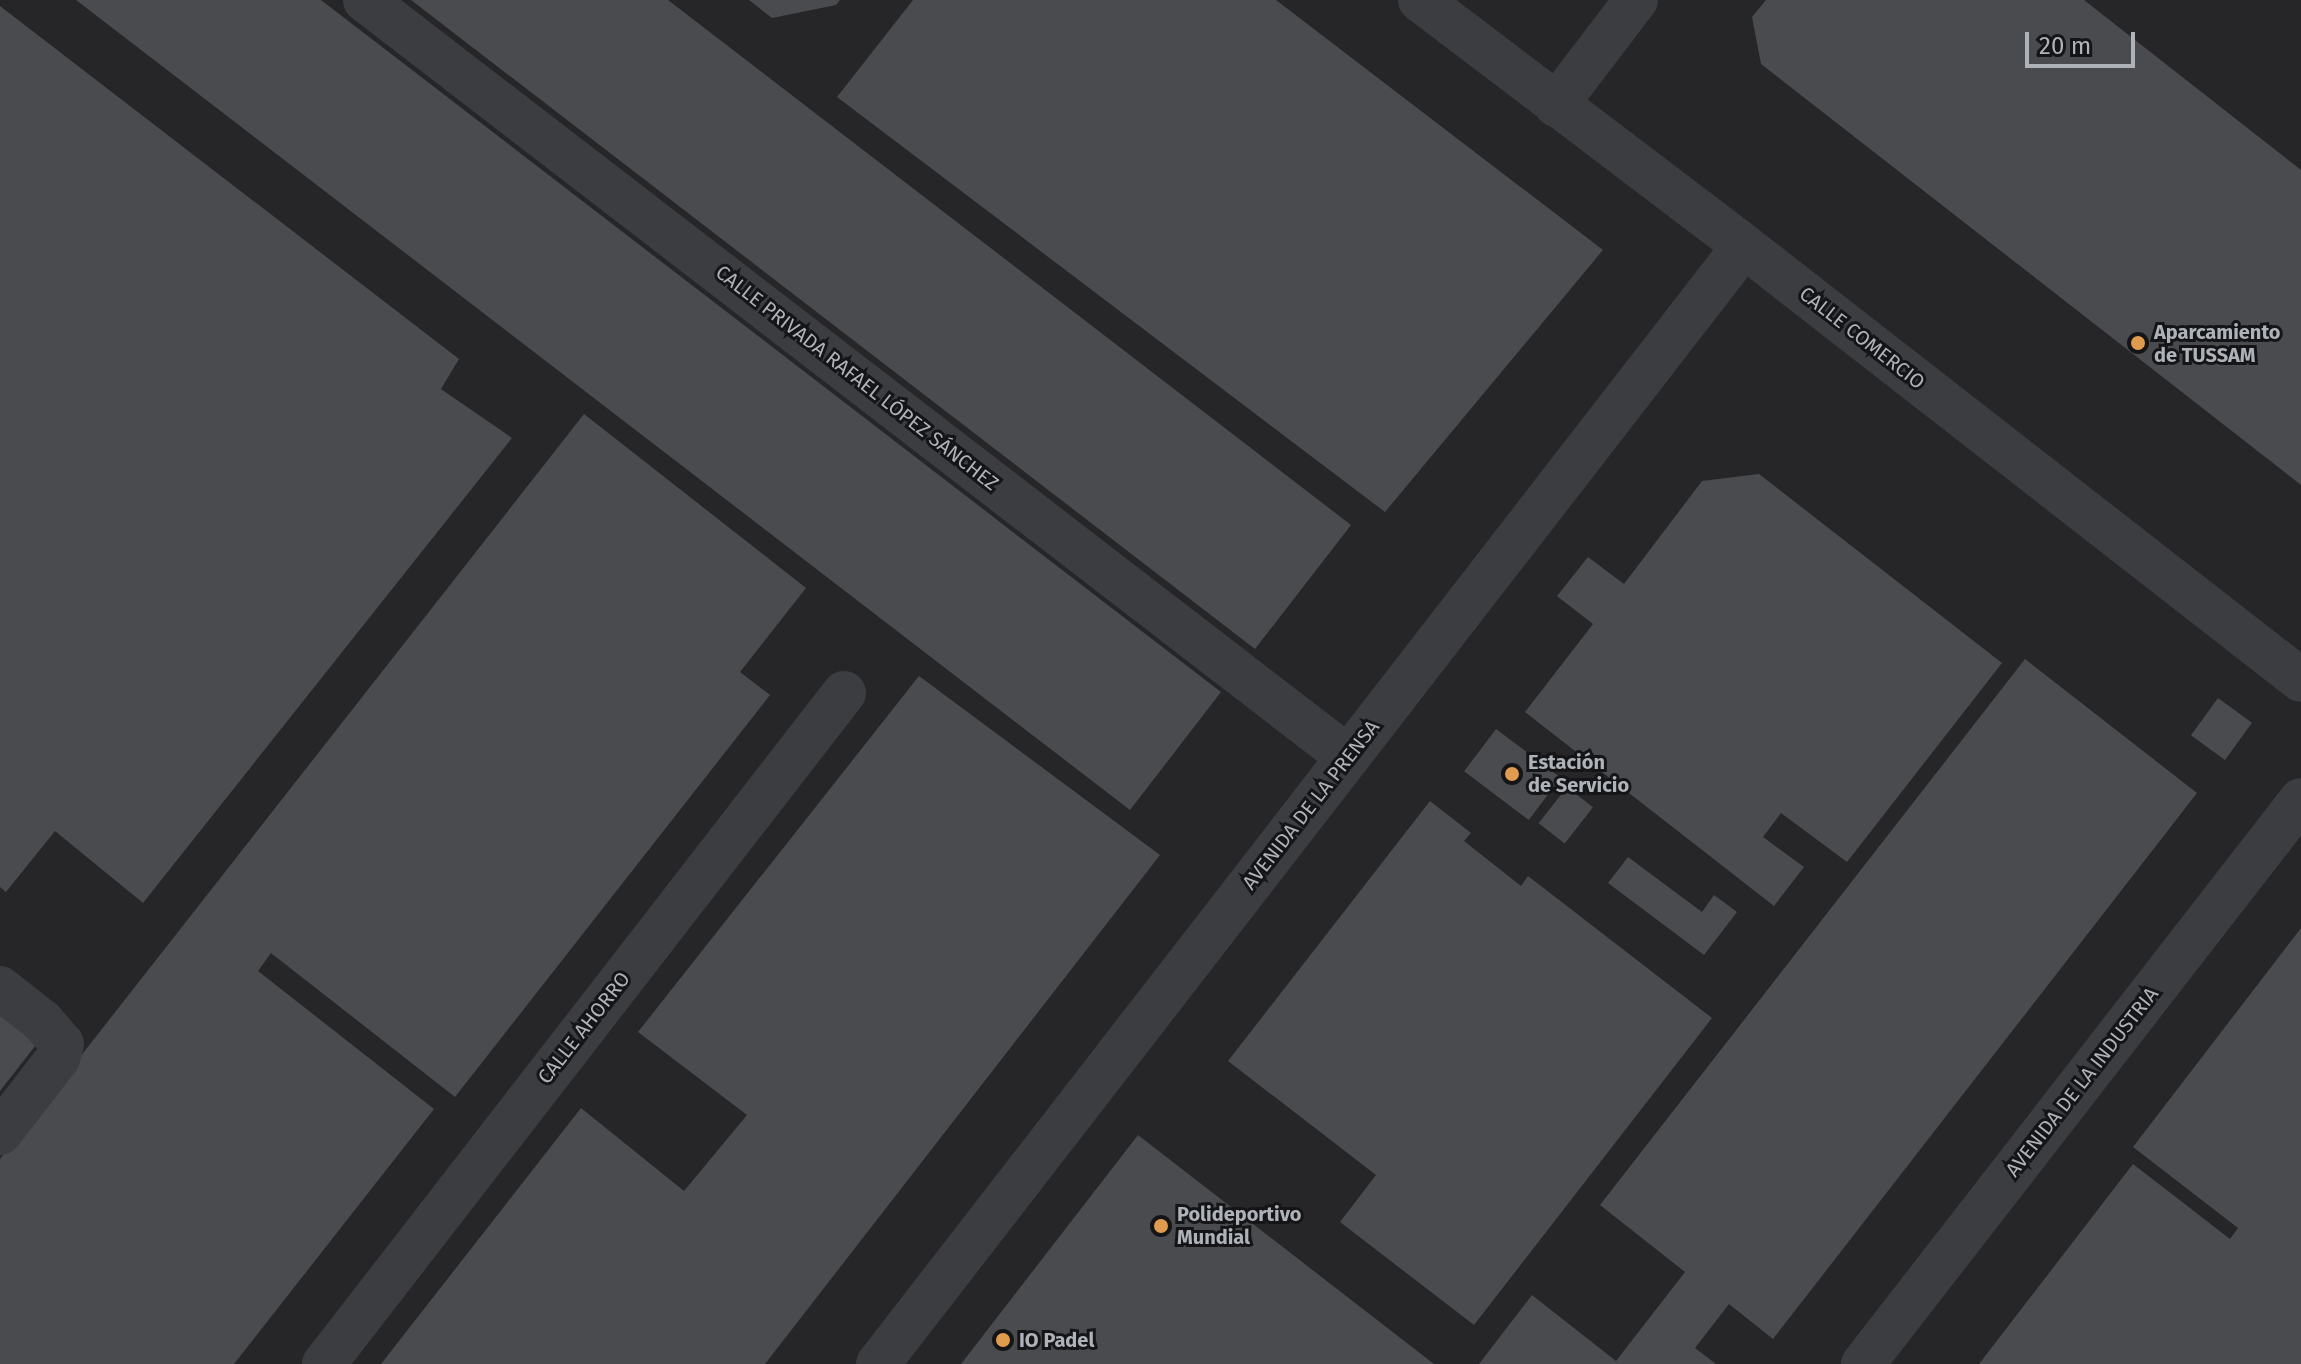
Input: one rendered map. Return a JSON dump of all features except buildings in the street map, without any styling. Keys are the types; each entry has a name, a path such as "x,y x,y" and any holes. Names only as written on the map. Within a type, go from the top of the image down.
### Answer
{"street":[{"name":"CALLE PRIVADA RAFAEL LÓPEZ SÁNCHEZ","path":"365,0 1348,757"},
{"name":"CALLE COMERCIO","path":"1420,0 1744,246 2301,680"},
{"path":"1556,105 1636,0"},
{"name":"AVENIDA DE LA PRENSA","path":"878,1364 1744,246"},
{"name":"CALLE AHORRO","path":"324,1364 844,693"},
{"name":"AVENIDA DE LA INDUSTRIA","path":"1863,1364 2301,800"},
{"path":"0,988 42,1021 62,1044 58,1058 0,1133"}],"shaded area":[{"path":"0,0 2301,0 2301,1364 0,1364"}],"place":[{"name":"Aparcamiento de TUSSAM","path":"2138,343"},
{"name":"Estación de Servicio","path":"1512,774"},
{"name":"Polideportivo Mundial","path":"1161,1226"},
{"name":"IO Padel","path":"1003,1340"}]}
